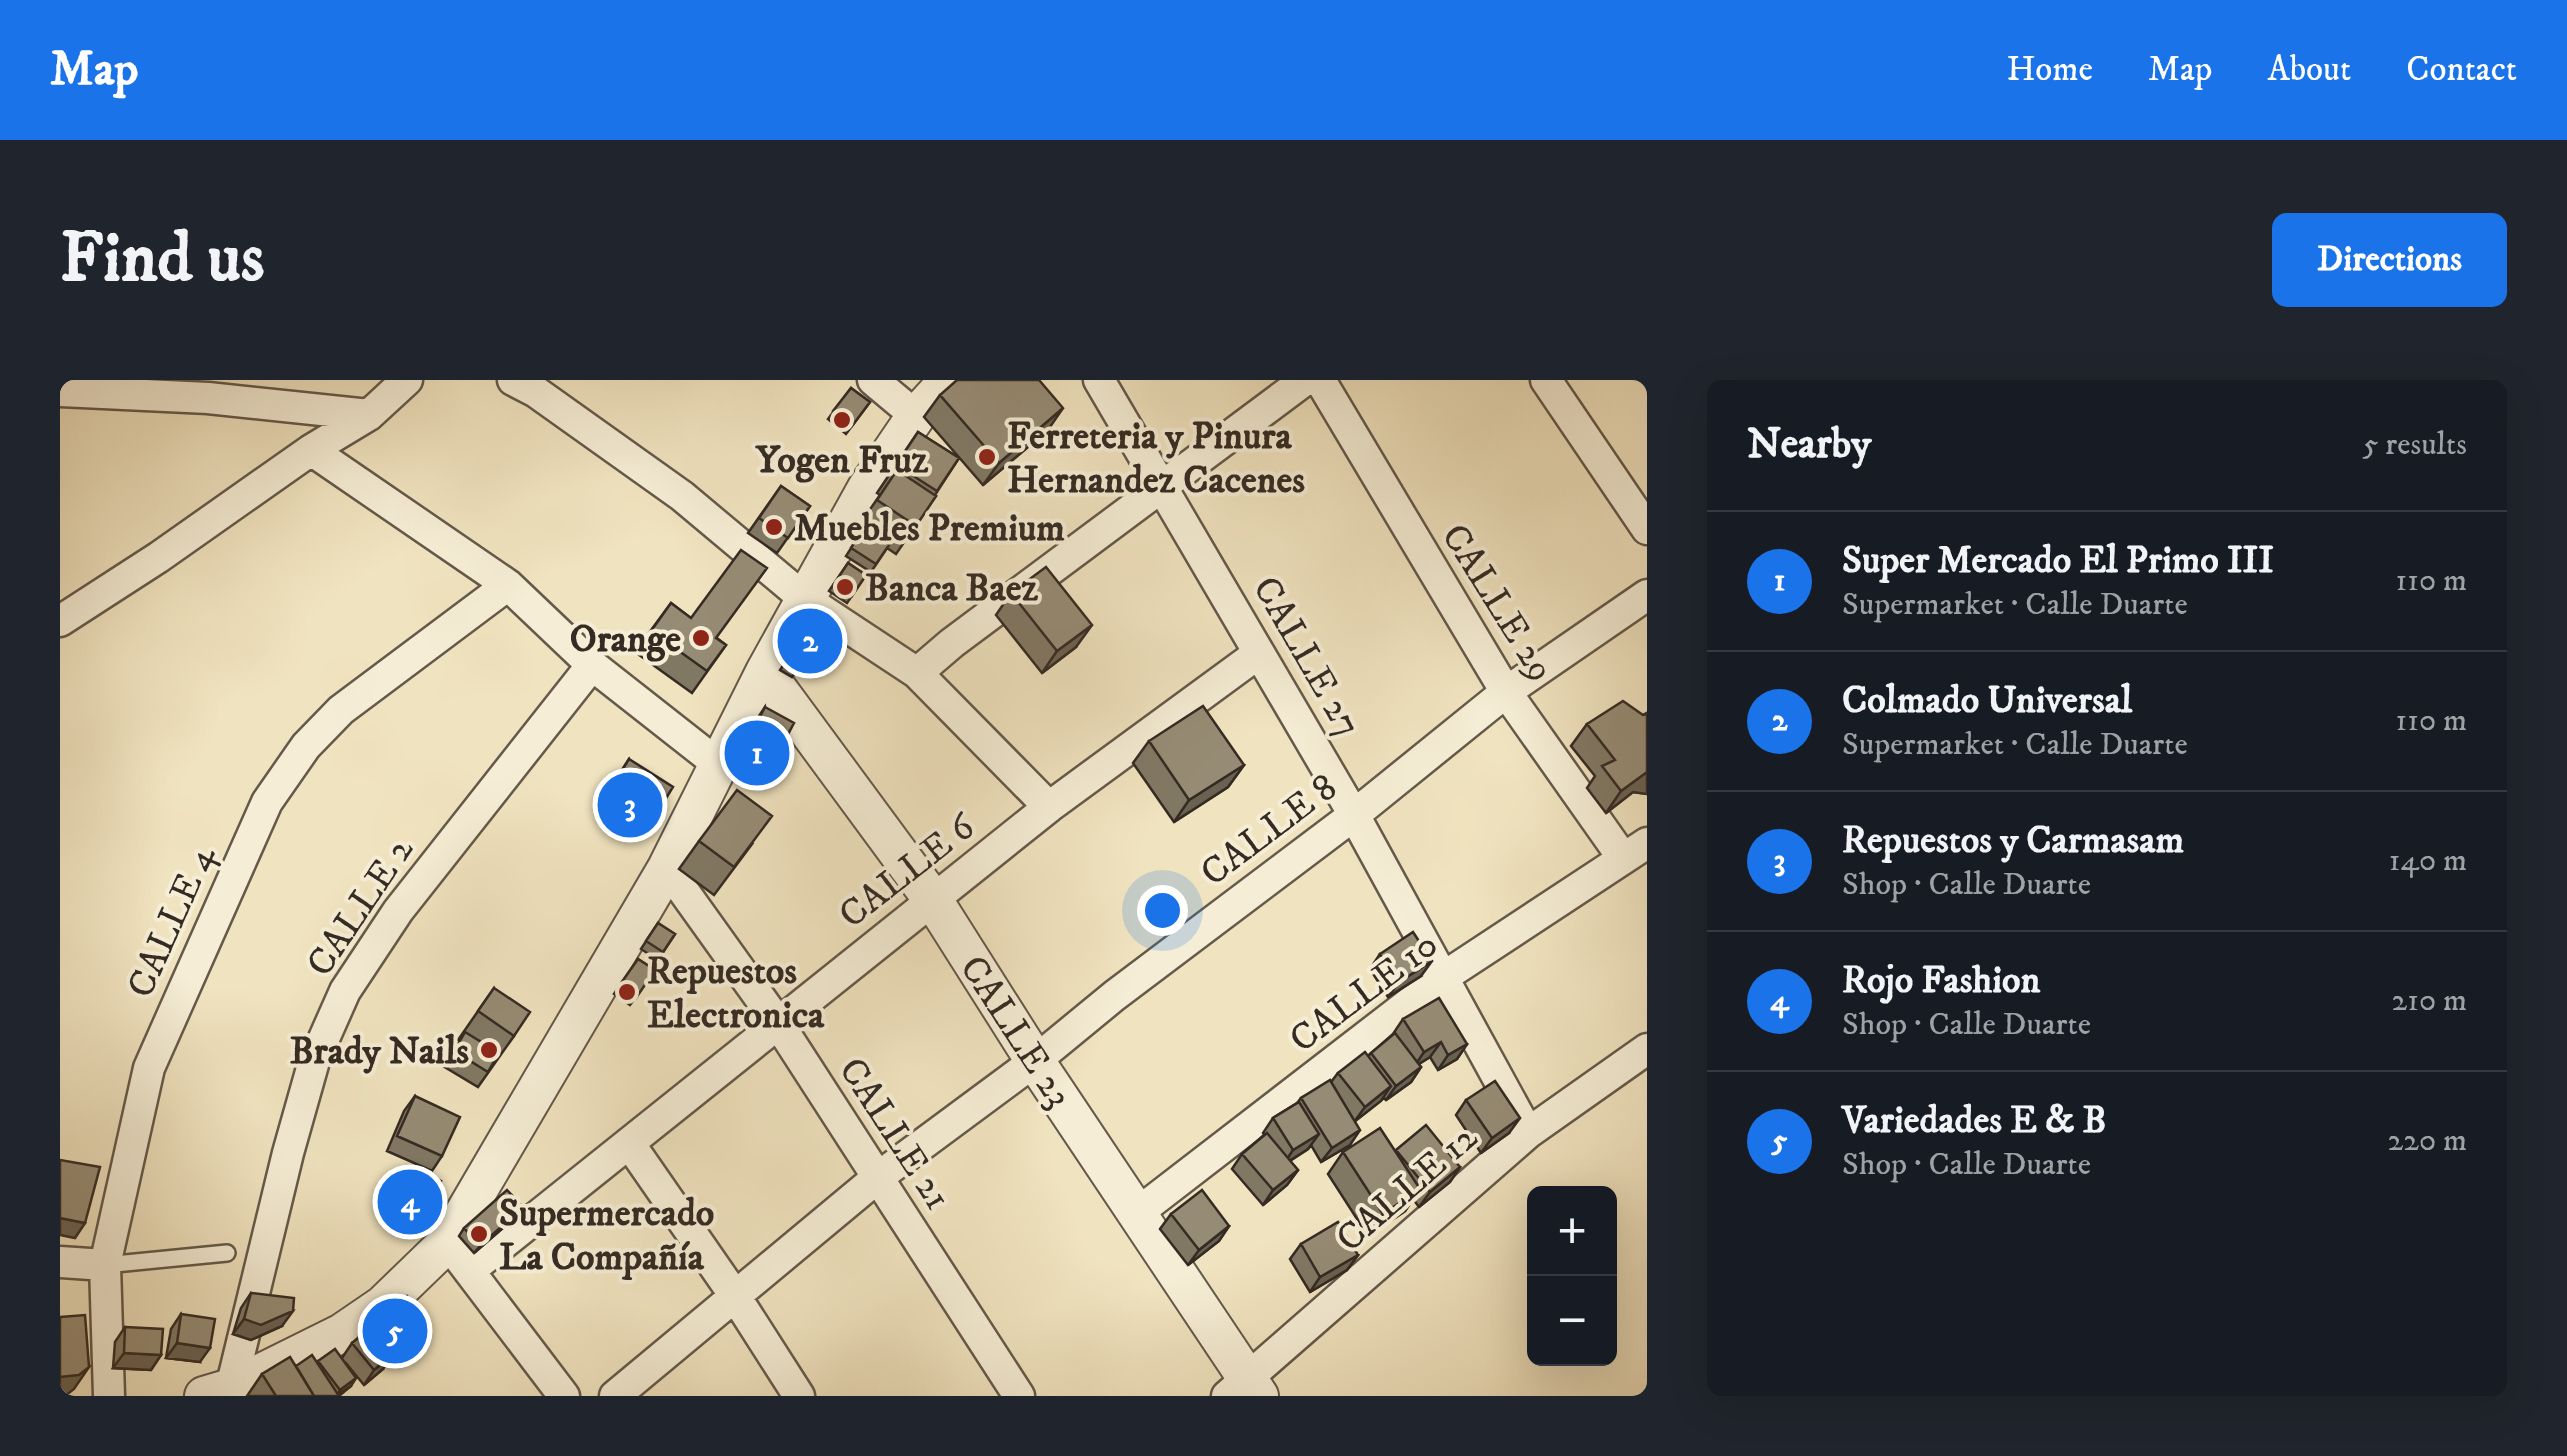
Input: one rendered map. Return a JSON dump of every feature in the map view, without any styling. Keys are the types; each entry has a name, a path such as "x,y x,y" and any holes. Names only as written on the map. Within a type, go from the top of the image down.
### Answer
{"street":[{"path":"60,621 369,415 406,380"},
{"path":"513,380 536,392 682,496 805,599 917,673 1049,808"},
{"path":"873,380 916,416"},
{"path":"224,1393 342,1333 458,1257 805,599 868,488 916,416 948,380"},
{"name":"CALLE 27","path":"1098,380 1354,814 1528,1133"},
{"path":"917,673 952,642 1304,380"},
{"name":"CALLE 29","path":"1320,380 1506,692 1635,850"},
{"path":"1546,380 1647,528"},
{"path":"60,391 208,398 369,415"},
{"path":"312,450 508,585 592,665 718,764"},
{"name":"CALLE 4","path":"109,1396 105,1265 148,1068 267,802 306,746 341,710 508,585"},
{"name":"CALLE 8","path":"615,1396 877,1178 1035,1061 1506,692 1647,595"},
{"name":"CALLE 6","path":"458,1257 628,1143 1049,808 1259,653"},
{"name":"CALLE 2","path":"224,1393 314,1061 344,991 398,910 592,665"},
{"name":"CALLE 23","path":"766,672 933,900 1245,1391"},
{"name":"CALLE 10","path":"1136,1214 1442,978 1635,850"},
{"name":"CALLE 21","path":"666,868 778,1023 1019,1396"},
{"name":"CALLE 12","path":"1245,1391 1528,1133 1647,1049"},
{"path":"628,1143 799,1396"},
{"path":"458,1257 564,1396"},
{"path":"60,1262 105,1265"}],"lane":[{"path":"105,1265 227,1253"}],"building":[{"name":"Ferreteria y Pinura Hernandez Cacenes","path":"957,380 1039,380 1063,408 999,463 940,395"},
{"path":"851,388 870,402 852,426 833,411"},
{"path":"918,432 959,458 937,491 896,465"},
{"path":"897,470 936,496 916,526 877,500"},
{"path":"781,486 810,506 788,538 759,518"},
{"path":"864,528 889,545 876,564 851,548"},
{"path":"741,550 767,568 716,638 726,645 707,671 651,631 671,603 691,618"},
{"name":"Banca Baez","path":"848,563 866,575 852,596 834,584"},
{"path":"1046,567 1092,625 1057,651 1011,593"},
{"path":"813,620 827,629 817,646 803,638"},
{"path":"796,646 808,654 798,670 786,663"},
{"path":"1623,701 1643,715 1647,713 1647,772 1621,791 1602,766 1615,760 1587,724"},
{"path":"1203,706 1244,765 1189,800 1149,741"},
{"path":"765,707 794,723 770,768 741,753"},
{"path":"629,759 673,787 652,821 608,793"},
{"path":"737,790 772,816 734,867 699,841"},
{"path":"658,923 675,934 663,952 646,941"},
{"path":"1413,932 1432,961 1399,982 1380,954"},
{"path":"638,959 655,970 636,998 619,986"},
{"path":"494,988 530,1012 514,1036 478,1011"},
{"path":"1439,998 1467,1044 1448,1055 1441,1042 1424,1052 1403,1019"},
{"path":"465,1032 499,1053 488,1072 454,1051"},
{"path":"1395,1033 1421,1067 1396,1086 1371,1053"},
{"path":"1365,1052 1391,1086 1365,1107 1338,1073"},
{"path":"1330,1080 1360,1130 1332,1148 1301,1098"},
{"path":"1495,1081 1520,1118 1492,1138 1466,1100"},
{"path":"415,1096 460,1117 442,1156 397,1136"},
{"path":"1299,1102 1319,1134 1293,1150 1273,1118"},
{"path":"1426,1125 1460,1167 1430,1192 1396,1150"},
{"path":"1380,1128 1420,1189 1383,1214 1343,1152"},
{"path":"1267,1133 1298,1170 1273,1190 1242,1154"},
{"path":"60,1160 100,1167 85,1223 60,1218"},
{"path":"414,1168 441,1181 428,1207 401,1193"},
{"path":"507,1190 523,1207 480,1246 464,1228"},
{"path":"1202,1190 1229,1226 1199,1250 1171,1214"},
{"path":"1338,1222 1358,1255 1320,1277 1301,1244"},
{"path":"251,1293 294,1298 293,1311 261,1325 244,1319"},
{"path":"407,1296 425,1320 403,1336 385,1313"},
{"path":"181,1314 215,1319 210,1348 177,1343"},
{"path":"85,1315 89,1367 79,1375 60,1377 60,1317"},
{"path":"125,1327 163,1329 161,1355 124,1353"},
{"path":"371,1327 393,1354 374,1370 352,1343"},
{"path":"335,1349 356,1378 340,1390 318,1361"},
{"path":"312,1355 339,1396 314,1396 296,1366"},
{"path":"290,1357 314,1396 276,1396 262,1374"}],"place":[{"name":"Yogen Fruz","path":"842,420"},
{"name":"Ferreteria y Pinura Hernandez Cacenes","path":"987,457"},
{"name":"Muebles Premium","path":"774,527"},
{"name":"Banca Baez","path":"845,587"},
{"name":"Orange","path":"701,638"},
{"name":"Colmado Universal","path":"810,641"},
{"name":"Super Mercado El Primo III","path":"757,753"},
{"name":"Repuestos y Carmasam","path":"630,805"},
{"name":"Repuestos Electronica","path":"627,992"},
{"name":"Brady Nails","path":"489,1050"},
{"name":"Rojo Fashion","path":"410,1202"},
{"name":"Supermercado La Compañía","path":"479,1234"},
{"name":"Variedades E & B","path":"395,1331"}]}
